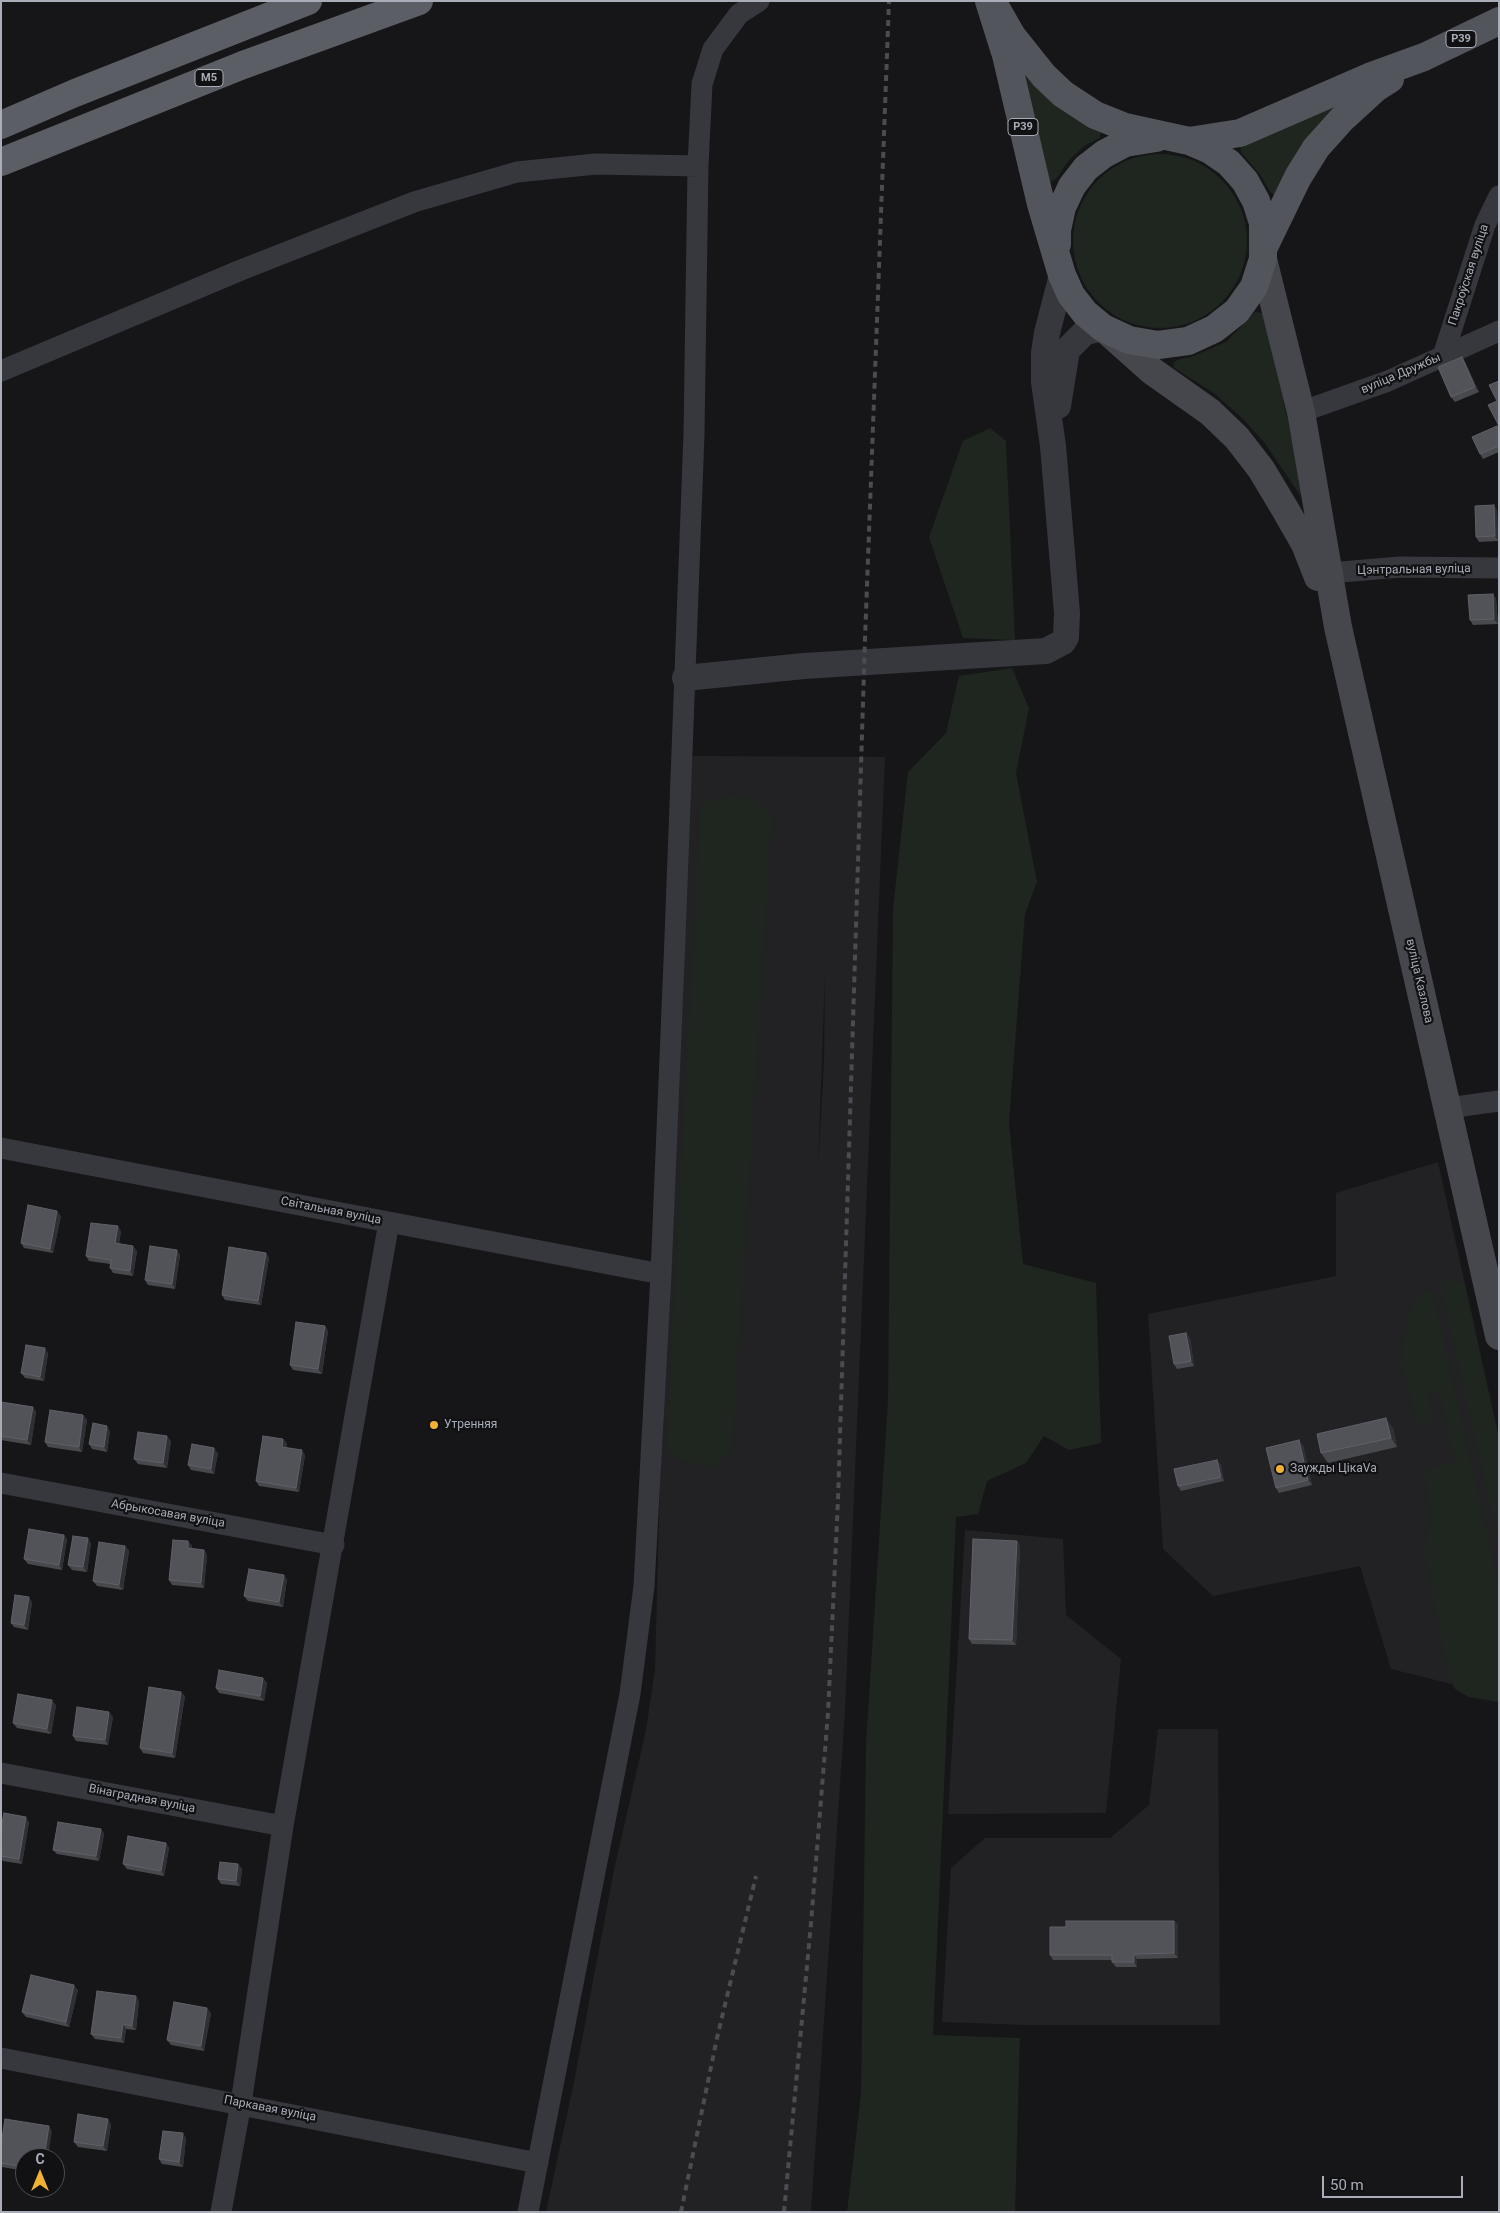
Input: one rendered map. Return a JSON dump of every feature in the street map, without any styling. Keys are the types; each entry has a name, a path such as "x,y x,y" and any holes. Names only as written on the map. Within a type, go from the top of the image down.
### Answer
{"highway":[{"path":"1,125 75,93 308,1"},
{"name":"М5","path":"1,162 243,65 419,1"}],"main road":[{"name":"Р39","path":"991,1 1012,36 1044,76 1063,94 1095,115 1125,127 1180,139 1210,150 1229,163 1245,181 1256,201 1263,223 1264,252"},
{"name":"Р39","path":"991,1 1006,54 1041,204 1059,264 1071,295 1085,313 1103,328 1129,340 1158,345 1188,341 1214,330 1237,311 1254,287 1264,252 1298,178 1316,148 1342,119 1376,88 1424,57"},
{"name":"Р39","path":"1059,264 1057,230 1062,207 1072,186 1086,168 1104,154 1125,144 1147,138 1180,139 1240,133 1369,77 1424,57 1499,21"},
{"path":"1264,252 1301,412 1338,627"},
{"path":"1103,328 1152,371 1210,412 1237,438 1261,468 1305,544 1338,627"},
{"name":"вуліца Казлова","path":"1338,627 1499,1336"}],"street":[{"path":"528,2212 630,1694 644,1586 661,1274 685,678 694,434 698,166 702,84 712,49 739,14 759,1"},
{"path":"1,371 241,270 414,202 517,172 596,164 698,166"},
{"name":"Пакроўская вуліца","path":"1443,356 1485,225 1499,196"},
{"path":"685,678 804,666 1046,650 1058,646 1066,637 1067,613 1054,446 1044,382 1044,352 1059,264"},
{"path":"1054,446 1067,350 1085,332 1103,328"},
{"name":"вуліца Дружбы","path":"1301,412 1388,381 1499,331"},
{"name":"Цэнтральная вуліца","path":"1329,573 1400,567 1499,568"},
{"path":"1448,1108 1499,1101"},
{"name":"Світальная вуліца","path":"1,1148 661,1274"},
{"path":"220,2212 241,2103 283,1826 334,1545 389,1222"},
{"name":"Абрыкосавая вуліца","path":"1,1483 334,1545"},
{"name":"Вінаградная вуліца","path":"1,1773 283,1826"},
{"name":"Паркавая вуліца","path":"1,2058 538,2162"}],"shaded area":[{"path":"1021,66 1101,128 1100,138 1086,145 1069,160 1056,179 1050,182"},
{"path":"1340,104 1274,195 1270,192 1261,176 1241,152 1240,145"},
{"path":"1151,154 1169,154 1201,164 1222,179 1237,200 1247,232 1247,250 1237,282 1222,303 1201,318 1185,324 1169,328 1151,328 1119,318 1098,303 1083,282 1077,266 1073,250 1073,232 1083,200 1098,179 1119,164 1135,158"},
{"path":"1255,312 1262,313 1265,316 1304,494 1300,495 1264,442 1241,417 1215,394 1173,367 1174,362 1180,359 1191,357 1226,342"},
{"path":"990,428 1006,441 1015,640 963,638 929,537 963,441"},
{"path":"1012,668 1029,708 1016,773 1037,882 1025,914 1009,1122 1023,1264 1096,1283 1101,1443 1069,1450 1044,1436 1026,1463 987,1481 978,1514 956,1517 933,2035 1020,2038 1015,2212 847,2212 861,2094 866,1744 888,1400 893,909 908,772 946,733 959,676"},
{"path":"691,756 885,757 845,1711 811,2212 546,2212 574,2082 614,1870 646,1730 655,1669 660,1482","holes":["825,973 824,1063 818,1168"]},
{"path":"728,796 754,800 772,814 732,1448 713,1468 677,1459 666,1447 701,803"},
{"path":"1438,1162 1499,1438 1499,1696 1391,1669 1360,1566 1213,1596 1163,1549 1148,1314 1336,1276 1336,1193"},
{"path":"1450,1278 1465,1284 1499,1440 1499,1543 1440,1284"},
{"path":"1432,1290 1499,1588 1499,1702 1469,1697 1455,1689 1449,1675 1425,1553 1431,1515 1424,1470 1455,1462 1440,1392 1428,1394 1432,1424 1419,1428 1401,1362 1407,1318 1415,1302 1422,1294"},
{"path":"965,1530 1063,1539 1066,1615 1121,1659 1106,1813 948,1814"},
{"path":"1158,1729 1218,1729 1220,2025 1027,2025 942,2022 951,1868 985,1838 1110,1838 1149,1805"}],"building":[{"path":"1462,357 1475,387 1451,397 1438,367"},
{"path":"1499,381 1499,426 1488,405 1497,401 1489,385"},
{"path":"1497,426 1499,446 1480,454 1472,437"},
{"path":"1494,505 1495,536 1476,537 1475,506"},
{"path":"1493,594 1494,619 1470,620 1468,595"},
{"path":"28,1205 57,1211 50,1249 21,1243"},
{"path":"91,1223 118,1226 115,1243 133,1246 130,1271 110,1268 111,1260 86,1256"},
{"path":"150,1246 177,1250 172,1284 145,1280"},
{"path":"229,1247 266,1253 258,1301 222,1295"},
{"path":"296,1322 325,1326 318,1369 290,1365"},
{"path":"1186,1333 1191,1361 1174,1364 1169,1336"},
{"path":"26,1345 45,1348 40,1377 21,1373"},
{"path":"1,1402 33,1407 27,1440 1,1436"},
{"path":"50,1410 83,1415 79,1447 45,1442"},
{"path":"1386,1418 1391,1438 1321,1453 1317,1434"},
{"path":"93,1423 107,1426 104,1447 89,1444"},
{"path":"138,1432 167,1436 163,1463 134,1459"},
{"path":"263,1436 283,1439 282,1447 302,1450 296,1488 256,1481"},
{"path":"1299,1440 1308,1480 1276,1488 1266,1448"},
{"path":"192,1444 214,1448 211,1469 188,1465"},
{"path":"1217,1460 1221,1477 1178,1486 1174,1469"},
{"path":"29,1529 64,1535 59,1565 24,1559"},
{"path":"73,1536 88,1538 83,1567 68,1565"},
{"path":"973,1539 1017,1541 1012,1640 969,1639"},
{"path":"173,1540 188,1541 188,1548 204,1550 201,1583 169,1580"},
{"path":"99,1542 125,1546 119,1585 93,1581"},
{"path":"249,1569 284,1575 279,1602 244,1596"},
{"path":"15,1595 29,1597 24,1625 11,1623"},
{"path":"219,1670 263,1678 260,1696 216,1688"},
{"path":"149,1687 181,1692 172,1753 140,1748"},
{"path":"18,1694 52,1700 47,1729 13,1723"},
{"path":"77,1707 109,1712 105,1740 73,1736"},
{"path":"4,1813 26,1817 19,1859 1,1856 1,1828"},
{"path":"58,1822 101,1829 96,1856 53,1850"},
{"path":"128,1836 166,1843 161,1871 123,1864"},
{"path":"220,1862 238,1864 236,1881 218,1879"},
{"path":"1066,1921 1174,1921 1174,1953 1134,1954 1134,1962 1112,1962 1112,1955 1050,1955 1050,1927 1066,1927"},
{"path":"31,1975 74,1985 66,2022 22,2012"},
{"path":"97,1991 136,1996 132,2026 123,2024 121,2038 91,2034"},
{"path":"174,2002 207,2008 201,2046 167,2040"},
{"path":"78,2114 108,2119 103,2146 74,2142"},
{"path":"5,2119 49,2126 46,2148 15,2148 15,2165 1,2163 1,2145"},
{"path":"163,2131 183,2133 179,2162 159,2159"}],"railway":[{"path":"784,2212 811,1923 828,1713 838,1500 865,639 889,1"},
{"path":"681,2212 717,2038 756,1876"}],"place":[{"name":"Утренняя","path":"434,1425"},
{"name":"Заужды ЦікаVа","path":"1280,1469"}]}
